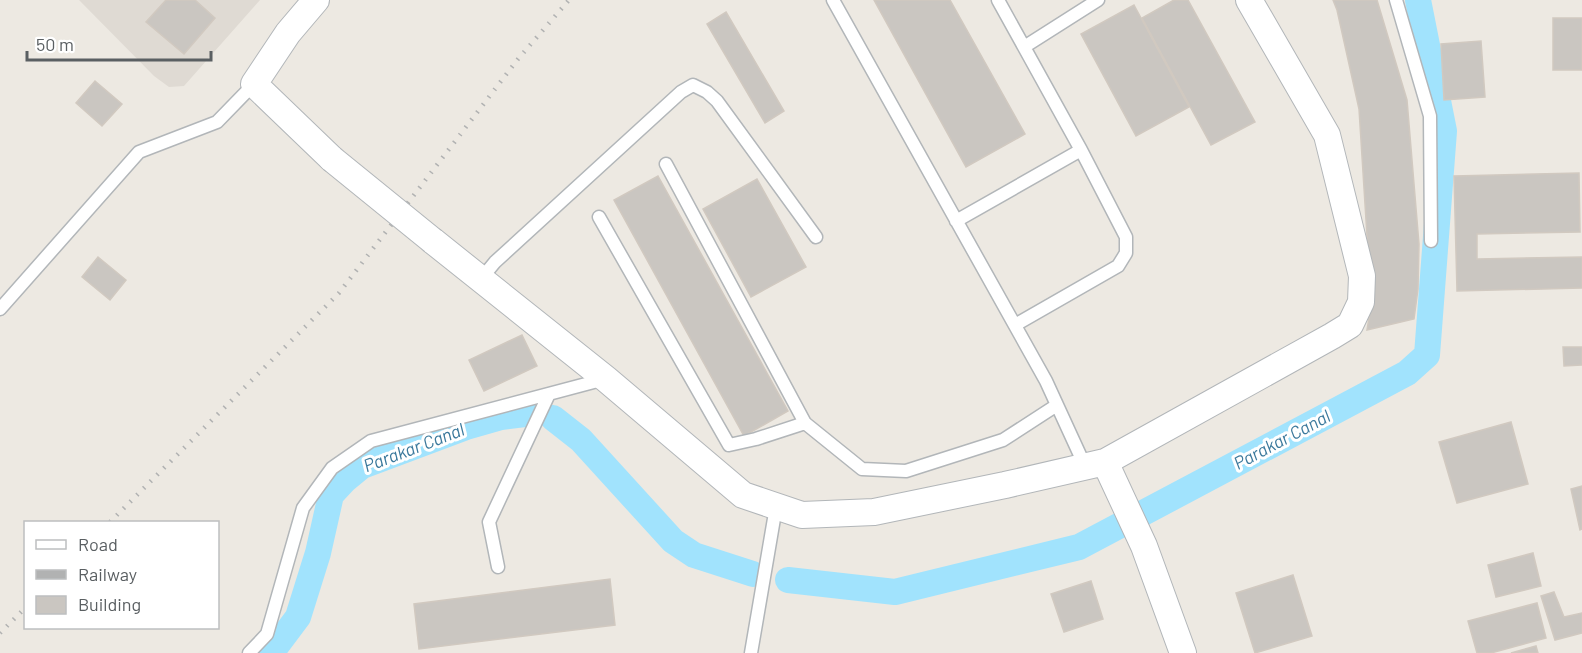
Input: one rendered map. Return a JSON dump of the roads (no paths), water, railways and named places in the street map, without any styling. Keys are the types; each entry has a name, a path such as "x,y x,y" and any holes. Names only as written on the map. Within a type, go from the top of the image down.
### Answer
{"street":[{"path":"316,0 288,33 254,84 332,159 606,379 743,495 802,515 874,512 1095,464 1350,325 1361,302 1362,276 1327,135 1249,0"},
{"path":"1095,464 1124,501 1183,653"}],"lane":[{"path":"833,0 1015,325 1057,405 1095,464"},
{"path":"998,0 1082,150 1126,237 1126,253 1118,266 1015,325"},
{"path":"1024,47 1098,0"},
{"path":"1396,0 1430,116 1431,241"},
{"path":"0,309 139,152 217,122 254,84"},
{"path":"481,279 495,262 681,92 693,85 707,92 717,101 816,237"},
{"path":"956,221 1082,150"},
{"path":"666,164 805,423 862,469 906,471 1003,440 1057,405"},
{"path":"599,217 729,445 805,423"},
{"path":"249,653 267,634 303,508 332,468 371,441 606,379"},
{"path":"498,567 489,522 549,394"},
{"path":"751,653 776,507"}],"waterway":[{"name":"Parakar Canal","path":"788,580 895,592 1079,547 1407,373 1427,355 1444,131 1418,0"},
{"name":"Parakar Canal","path":"271,653 298,617 318,553 331,495 345,480 362,466 466,427 501,417 533,413"},
{"name":"Parakar Canal","path":"553,418 581,440 673,541 694,555 753,574"}],"railway":[{"path":"111,521 339,293 518,59 569,0"},
{"path":"0,633 24,609"}]}
